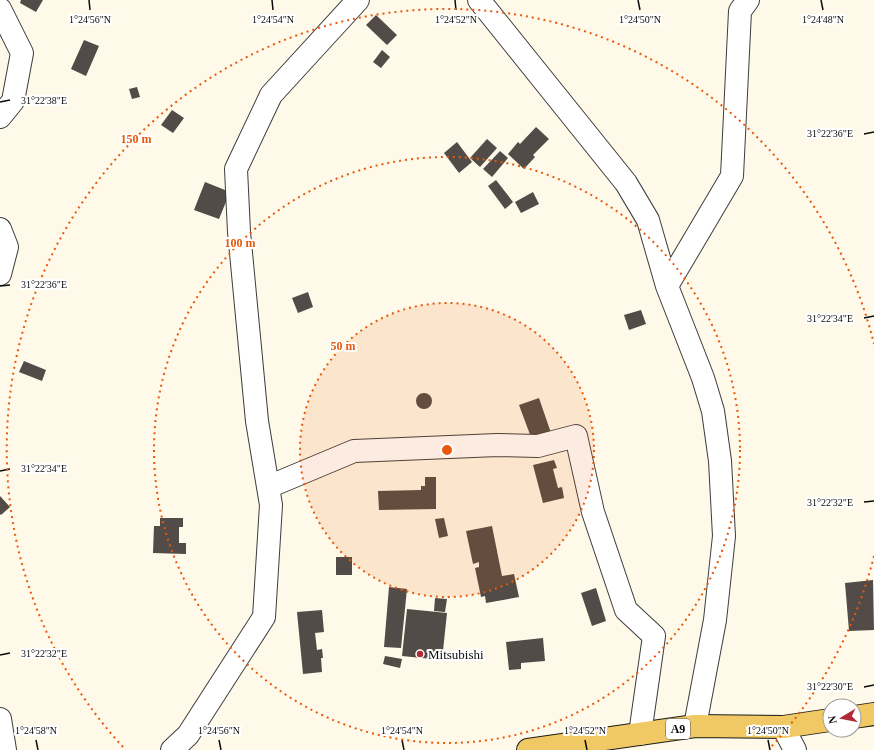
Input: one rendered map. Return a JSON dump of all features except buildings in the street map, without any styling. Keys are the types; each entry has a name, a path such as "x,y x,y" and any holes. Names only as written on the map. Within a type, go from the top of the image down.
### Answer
{"main road":[{"path":"862,716 874,714"},
{"name":"A9","path":"528,750 559,748 695,726 783,728 822,721"}],"street":[{"path":"172,750 188,735 264,617 271,505 257,421 239,232 236,169 270,94 358,0"},
{"path":"479,0 626,183 648,220 666,286 703,378 713,411 720,461 724,536 715,620 695,726"},
{"path":"666,286 732,176 740,11 748,0"},
{"path":"0,9 22,53 13,101 0,117"},
{"path":"0,229 7,247 0,274"},
{"path":"268,487 354,451 497,445 538,446 576,436 593,512 626,610 654,636 640,734"},
{"path":"0,720 5,750"},
{"path":"783,728 795,750"}],"place":[{"name":"Mitsubishi","path":"420,654"}]}
